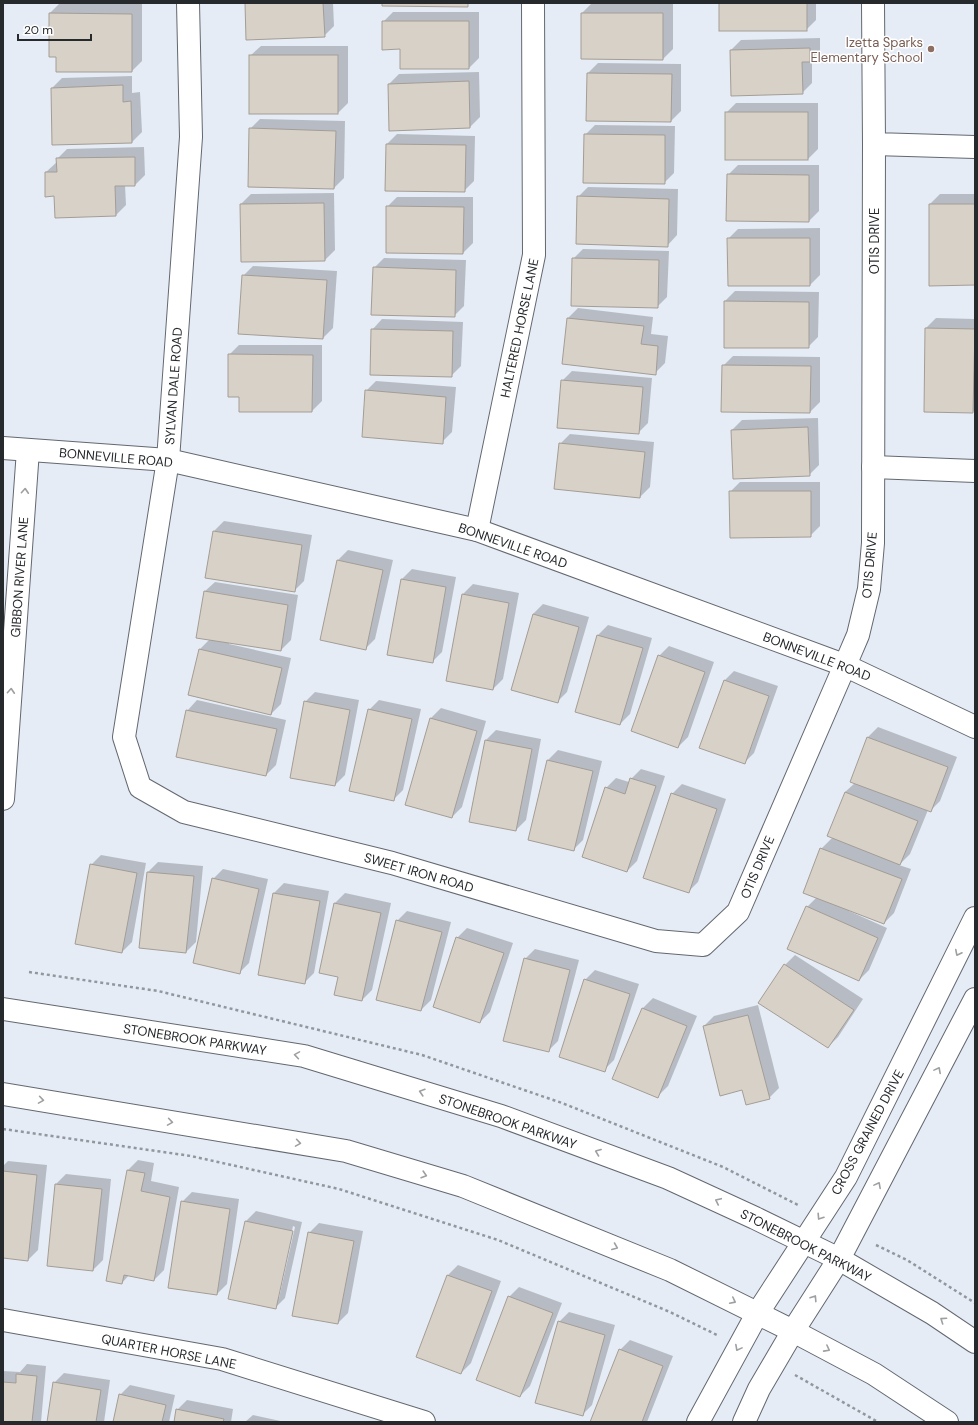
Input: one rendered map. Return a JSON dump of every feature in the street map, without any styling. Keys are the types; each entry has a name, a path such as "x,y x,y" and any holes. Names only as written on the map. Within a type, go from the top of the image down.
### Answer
{"street":[{"name":"SYLVAN DALE ROAD","path":"140,787 124,737 168,460 191,137 188,3"},
{"name":"HALTERED HORSE LANE","path":"477,530 534,255 533,3"},
{"name":"OTIS DRIVE","path":"703,945 738,912 858,635 869,589 872,566 873,467 873,3"},
{"path":"874,144 975,147"},
{"name":"BONNEVILLE ROAD","path":"3,448 168,460 477,530 844,665 975,727"},
{"name":"GIBBON RIVER LANE","path":"3,799 28,450"},
{"path":"873,467 975,471"},
{"name":"SWEET IRON ROAD","path":"140,787 184,812 392,863 656,941 703,945"},
{"name":"CROSS GRAINED DRIVE","path":"698,1422 757,1314 846,1177 975,918"},
{"path":"744,1422 759,1389 793,1331 839,1259 975,999"},
{"name":"STONEBROOK PARKWAY","path":"3,1009 304,1056 501,1116 668,1178 804,1242 839,1259 932,1313 975,1342"},
{"path":"3,1094 346,1151 463,1186 670,1270 793,1331 874,1374 946,1422"},
{"name":"QUARTER HORSE LANE","path":"3,1320 222,1359 424,1422"}],"path":[{"path":"3,1129 191,1156 339,1189 498,1240 670,1312 739,1346"},
{"path":"876,1245 907,1260 975,1303"},
{"path":"774,1364 878,1422"}],"building":[{"path":"245,3 323,3 325,37 246,40"},
{"path":"382,3 468,3 468,7 382,6"},
{"path":"719,3 807,3 807,31 719,31"},
{"path":"49,13 132,14 132,72 56,72 56,57 49,57"},
{"path":"581,13 663,13 663,60 581,59"},
{"path":"382,21 469,21 469,69 400,69 400,49 382,50"},
{"path":"810,48 810,62 802,62 803,94 731,96 730,50"},
{"path":"249,55 338,55 338,114 249,114"},
{"path":"587,73 672,74 671,122 586,121"},
{"path":"469,81 470,128 389,131 388,84"},
{"path":"123,85 123,102 131,101 132,143 52,145 51,88"},
{"path":"725,112 808,112 808,160 725,160"},
{"path":"249,128 336,131 334,189 248,187"},
{"path":"584,134 665,135 665,184 583,183"},
{"path":"386,144 466,145 465,192 385,191"},
{"path":"135,157 135,186 115,186 116,216 55,218 54,196 45,197 45,172 57,172 56,158"},
{"path":"727,174 809,175 809,222 726,221"},
{"path":"577,196 669,199 668,247 576,244"},
{"path":"324,203 325,261 241,262 240,204"},
{"path":"929,204 975,204 975,285 929,286"},
{"path":"386,206 464,207 463,254 386,253"},
{"path":"727,238 810,238 810,286 728,286"},
{"path":"572,258 659,260 658,308 571,306"},
{"path":"373,267 456,270 455,317 371,315"},
{"path":"242,275 327,280 323,339 238,334"},
{"path":"724,301 809,302 809,348 724,348"},
{"path":"567,318 644,326 641,344 658,346 656,375 562,364"},
{"path":"925,328 975,329 973,413 924,412"},
{"path":"371,329 453,331 452,377 370,375"},
{"path":"228,354 313,355 312,412 239,412 239,397 228,397"},
{"path":"722,365 811,366 810,413 721,412"},
{"path":"561,380 643,387 639,434 557,428"},
{"path":"365,390 446,397 443,444 362,437"},
{"path":"808,427 810,476 733,479 731,430"},
{"path":"559,443 645,452 640,498 554,489"},
{"path":"729,491 811,491 811,537 730,538"},
{"path":"213,531 302,545 295,592 205,578"},
{"path":"337,560 383,570 366,650 320,640"},
{"path":"401,579 446,587 433,663 387,655"},
{"path":"204,591 288,605 281,651 196,638"},
{"path":"462,594 509,603 493,690 446,681"},
{"path":"533,614 579,627 558,703 511,690"},
{"path":"597,635 643,648 620,725 575,712"},
{"path":"199,649 282,668 271,715 188,695"},
{"path":"658,655 705,672 678,748 631,731"},
{"path":"724,680 769,696 745,764 699,748"},
{"path":"304,701 350,710 335,786 290,778"},
{"path":"368,709 412,719 394,801 349,791"},
{"path":"186,710 277,729 266,776 176,757"},
{"path":"430,718 477,731 452,818 405,805"},
{"path":"867,737 948,767 931,812 850,782"},
{"path":"485,740 532,749 516,831 469,822"},
{"path":"547,760 593,771 574,851 528,840"},
{"path":"630,778 656,786 627,872 582,857 605,787 625,794"},
{"path":"845,792 918,821 900,865 827,836"},
{"path":"671,793 717,809 689,893 643,878"},
{"path":"820,848 902,879 884,924 803,893"},
{"path":"90,864 137,873 122,953 75,944"},
{"path":"147,872 194,876 186,953 139,948"},
{"path":"212,878 259,889 240,974 193,963"},
{"path":"273,893 320,901 305,984 258,975"},
{"path":"334,903 381,913 362,1001 334,995 338,977 319,973"},
{"path":"806,906 878,938 859,981 787,949"},
{"path":"396,920 442,932 421,1011 376,1000"},
{"path":"456,937 504,953 480,1023 433,1007"},
{"path":"524,958 570,970 549,1052 503,1041"},
{"path":"784,964 854,1010 828,1048 758,1003"},
{"path":"584,979 630,994 605,1072 559,1057"},
{"path":"642,1008 687,1026 658,1098 612,1079"},
{"path":"748,1015 770,1099 746,1105 742,1090 720,1096 703,1026"},
{"path":"127,1170 145,1173 141,1191 170,1197 154,1281 124,1275 122,1284 106,1281"},
{"path":"3,1171 37,1175 28,1261 3,1258"},
{"path":"55,1184 102,1189 93,1271 47,1266"},
{"path":"181,1201 230,1209 217,1295 168,1288"},
{"path":"245,1221 293,1231 276,1309 228,1299"},
{"path":"308,1232 354,1241 338,1324 292,1316"},
{"path":"447,1275 492,1291 461,1374 416,1357"},
{"path":"508,1296 553,1313 520,1397 476,1380"},
{"path":"558,1321 605,1335 583,1416 535,1403"},
{"path":"619,1349 663,1366 642,1422 590,1422"},
{"path":"16,1374 37,1376 32,1422 3,1422 3,1382 16,1383"},
{"path":"53,1382 101,1390 96,1422 47,1422"},
{"path":"119,1394 166,1405 162,1422 113,1422"},
{"path":"176,1409 224,1419 223,1422 174,1422"}],"place":[{"name":"Izetta Sparks Elementary School","path":"931,49"}]}
